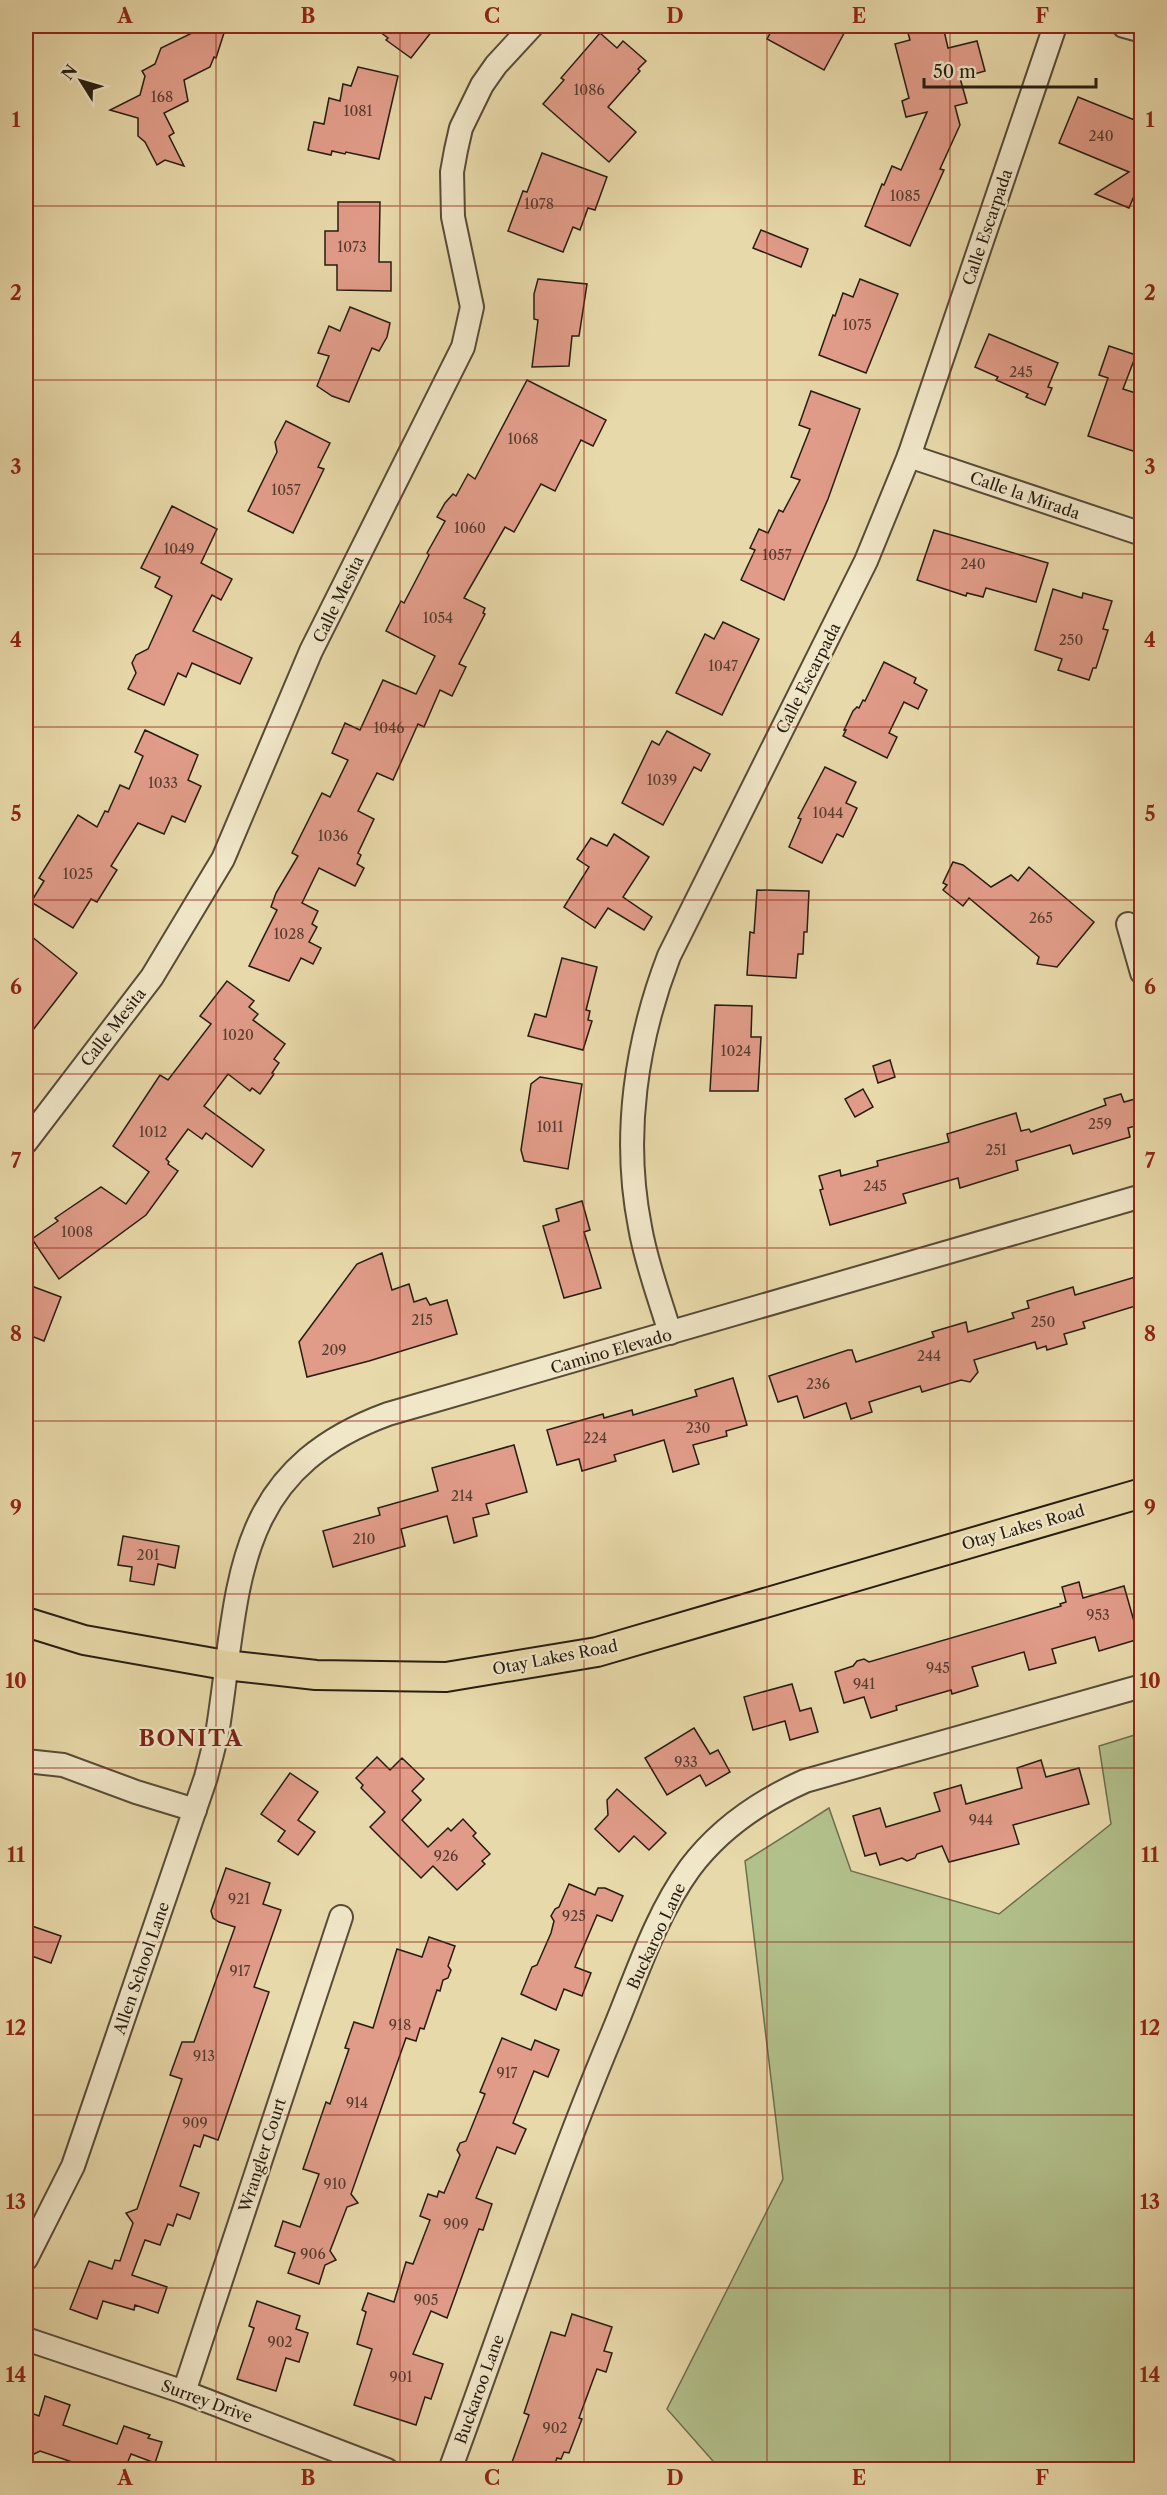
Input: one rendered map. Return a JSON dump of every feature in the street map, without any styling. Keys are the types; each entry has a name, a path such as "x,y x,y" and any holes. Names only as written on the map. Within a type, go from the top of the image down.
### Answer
{"main road":[{"name":"Otay Lakes Road","path":"26,1622 84,1640 225,1665 316,1675 446,1677 597,1652 1142,1493"}],"street":[{"name":"Calle Mesita","path":"26,1142 152,977 224,859 311,651 463,347 472,307 453,217 452,183 456,150 461,128 482,85 496,65 532,26"},
{"name":"Calle Escarpada","path":"670,1333 640,1228 634,1179 634,1099 639,1060 653,998 669,956 866,561 909,456 1055,26"},
{"path":"1124,26 1142,32"},
{"name":"Calle la Mirada","path":"909,456 1142,534"},
{"path":"1128,924 1142,973"},
{"name":"Camino Elevado","path":"225,1665 245,1556 263,1515 289,1478 324,1446 344,1433 388,1414 1142,1196"},
{"name":"Allen School Lane","path":"26,2259 73,2166 195,1810 218,1729 225,1665"},
{"name":"Buckaroo Lane","path":"450,2469 588,2092 674,1892 711,1844 756,1806 805,1781 1142,1686"},
{"path":"26,1761 63,1765 136,1792 195,1810"},
{"name":"Wrangler Court","path":"184,2392 341,1917"},
{"name":"Surrey Drive","path":"26,2339 184,2392 387,2469"}],"green space":[{"path":"1141,1733 1141,2469 720,2469 667,2409 783,2179 745,1861 829,1808 851,1871 999,1914 1111,1824 1099,1746"}],"building":[{"path":"372,26 436,26 411,58 386,40 388,38"},
{"path":"774,26 848,26 824,70 767,39"},
{"path":"906,26 943,26 948,48 977,41 985,71 960,78 967,103 955,106 960,125 940,169 944,170 910,246 865,226 882,184 884,185 892,166 901,170 927,112 906,117 902,101 909,98 895,44 910,40"},
{"path":"204,27 224,33 216,58 214,57 210,67 184,80 188,101 164,113 174,133 169,136 184,166 165,160 157,165 145,142 138,136 138,118 110,110 140,95 145,76 142,71 155,64 161,48 196,31 202,33"},
{"path":"600,33 617,48 623,41 646,61 608,107 636,132 609,162 543,104 564,80 561,78"},
{"path":"358,67 398,76 379,159 346,152 345,154 332,151 331,155 308,150 314,122 324,124 329,98 340,101 343,84 351,86"},
{"path":"1078,97 1142,123 1142,166 1134,183 1139,184 1129,208 1095,194 1129,172 1059,143"},
{"path":"542,153 607,177 595,210 588,208 580,230 573,227 563,252 508,231 523,191 527,192"},
{"path":"338,202 380,202 379,262 391,262 391,291 337,290 337,265 325,265 325,231 338,231"},
{"path":"761,230 808,249 801,267 753,248"},
{"path":"538,279 587,284 579,336 572,336 569,366 532,367 538,320 534,319 534,294"},
{"path":"860,279 898,294 866,373 819,355 843,293 853,297"},
{"path":"350,307 390,323 387,337 379,351 372,348 349,402 332,396 317,386 329,356 318,353 329,326 340,331"},
{"path":"989,334 1058,363 1048,387 1052,388 1045,405 1026,397 1028,394 996,380 998,377 975,367"},
{"path":"1109,346 1136,355 1123,389 1142,395 1142,454 1088,436 1108,378 1099,375"},
{"path":"527,380 606,420 593,446 581,440 555,491 541,484 514,532 505,527 464,598 485,608 483,613 485,614 459,664 466,667 452,696 440,690 424,727 418,724 393,780 377,773 358,811 374,819 358,853 361,855 357,864 364,868 355,886 319,868 302,903 318,911 312,924 317,927 309,942 321,948 313,964 301,958 289,981 249,966 277,910 271,907 276,893 298,856 292,853 322,793 330,797 348,760 332,753 345,723 360,730 383,680 416,694 435,656 386,631 401,601 404,603 445,521 437,517 453,494 456,496 468,474 475,479"},
{"path":"811,391 860,409 828,499 784,600 741,580 755,550 750,548 759,529 768,533 779,510 783,512 800,480 791,477 810,429 799,425"},
{"path":"286,421 330,443 318,467 324,469 293,533 248,511 277,452 275,442"},
{"path":"172,506 217,529 201,563 232,579 221,600 212,595 193,631 252,658 240,684 192,663 186,677 178,673 164,705 128,689 136,673 132,663 136,655 148,649 172,596 155,587 160,577 141,568"},
{"path":"934,530 1048,563 1036,602 986,588 983,597 967,593 966,596 917,580"},
{"path":"1053,589 1082,598 1083,593 1112,601 1103,629 1108,630 1096,668 1093,668 1089,680 1058,670 1062,659 1035,650"},
{"path":"723,622 759,639 722,715 676,693 705,634 714,639"},
{"path":"884,662 916,678 914,683 927,690 918,709 904,702 889,733 897,737 887,758 843,736 853,711 859,708 863,700 865,701"},
{"path":"145,730 198,755 188,780 201,786 185,822 172,816 164,834 138,823 111,866 117,870 97,902 91,899 73,928 31,902 44,881 39,878 78,815 97,827 105,811 108,812 120,785 129,789 143,756 135,752"},
{"path":"667,731 710,754 701,771 694,767 663,825 622,803 652,741 659,745"},
{"path":"825,767 856,782 846,803 857,808 843,837 837,834 822,863 789,847 801,819 798,818"},
{"path":"614,834 649,857 623,897 652,917 644,930 608,908 595,928 564,907 589,867 577,859 591,838 607,846"},
{"path":"953,862 963,865 991,887 1011,875 1018,881 1029,867 1094,922 1057,967 1037,964 1039,957 969,898 963,906 943,890 947,885 943,883"},
{"path":"757,890 809,891 807,932 804,932 803,954 798,954 796,978 747,975 750,932 754,933"},
{"path":"26,932 77,973 26,1039"},
{"path":"562,958 597,967 586,1010 590,1011 588,1020 592,1021 583,1050 528,1036 535,1014 546,1017"},
{"path":"227,981 254,1001 249,1007 258,1014 253,1020 285,1044 274,1059 279,1063 272,1073 274,1074 260,1094 252,1088 250,1091 228,1074 204,1106 264,1150 252,1167 206,1133 202,1139 188,1129 166,1159 168,1164 178,1171 146,1215 59,1279 32,1239 58,1221 55,1218 101,1187 126,1204 149,1172 113,1146 160,1075 168,1080 211,1024 200,1016"},
{"path":"715,1005 752,1006 751,1037 761,1037 758,1091 710,1091"},
{"path":"890,1060 895,1077 878,1083 873,1066"},
{"path":"540,1077 582,1084 568,1169 524,1161 521,1150 531,1084"},
{"path":"863,1089 873,1107 855,1117 845,1099"},
{"path":"1121,1094 1124,1102 1142,1097 1142,1124 1128,1128 1130,1137 1073,1154 1070,1145 1016,1161 1018,1170 960,1188 958,1178 903,1194 906,1203 830,1225 820,1190 823,1189 819,1176 840,1170 841,1176 878,1166 877,1161 949,1142 947,1134 1016,1113 1021,1131 1029,1129 1031,1132 1106,1105 1104,1099"},
{"path":"582,1201 590,1230 584,1232 601,1288 564,1298 543,1226 559,1221 556,1209"},
{"path":"382,1253 392,1290 409,1284 414,1302 426,1298 430,1305 447,1300 457,1334 307,1377 299,1342 357,1264"},
{"path":"1142,1275 1142,1304 1083,1322 1085,1328 1064,1334 1067,1344 1047,1350 1046,1346 1037,1349 1035,1342 974,1360 978,1372 970,1382 961,1380 922,1392 920,1386 869,1402 872,1412 851,1419 846,1403 804,1418 797,1396 778,1402 769,1376 848,1350 852,1350 856,1362 934,1337 932,1332 966,1322 968,1332 1014,1318 1012,1313 1029,1308 1027,1301 1073,1287 1075,1295"},
{"path":"26,1284 61,1297 44,1341 26,1334"},
{"path":"733,1378 747,1425 726,1431 727,1436 693,1445 699,1464 673,1472 664,1440 614,1455 616,1461 582,1471 579,1459 557,1465 547,1430 603,1414 604,1418 632,1410 633,1415 697,1396 695,1390"},
{"path":"514,1445 527,1492 486,1504 489,1514 473,1518 477,1536 454,1543 447,1516 401,1529 405,1546 333,1567 323,1531 380,1515 378,1508 438,1491 432,1468"},
{"path":"123,1536 179,1546 175,1568 158,1564 154,1585 130,1581 132,1567 118,1565"},
{"path":"1079,1582 1083,1598 1124,1586 1139,1639 1099,1651 1095,1637 1052,1649 1056,1663 1029,1670 1024,1652 972,1667 978,1686 952,1694 951,1690 896,1706 897,1710 871,1718 864,1697 844,1703 835,1672 853,1666 857,1661 864,1659 869,1662 1061,1606 1060,1604 1066,1602 1062,1587"},
{"path":"792,1684 800,1711 811,1708 818,1732 790,1740 785,1721 753,1730 744,1697"},
{"path":"694,1728 710,1754 718,1750 730,1772 706,1786 700,1775 667,1795 645,1758"},
{"path":"377,1757 390,1770 402,1758 424,1779 412,1791 421,1800 402,1820 428,1847 448,1828 451,1831 463,1819 476,1833 473,1836 490,1854 482,1861 485,1864 457,1890 433,1866 421,1878 370,1827 385,1812 361,1788 363,1785 356,1778"},
{"path":"1041,1760 1046,1777 1079,1768 1089,1804 1013,1825 1019,1844 949,1862 942,1846 917,1854 915,1858 907,1861 902,1858 880,1865 876,1853 865,1856 853,1816 880,1808 886,1827 940,1811 934,1793 961,1785 966,1804 1022,1788 1017,1768"},
{"path":"290,1773 318,1792 298,1820 315,1832 298,1855 278,1841 285,1831 261,1814"},
{"path":"617,1789 666,1833 649,1850 634,1836 619,1852 595,1829 608,1815 607,1800"},
{"path":"226,1868 270,1883 263,1904 281,1910 254,1987 269,1992 218,2140 204,2135 200,2147 194,2145 180,2186 199,2193 190,2219 177,2214 173,2226 168,2224 160,2245 145,2240 132,2275 167,2287 158,2313 135,2305 134,2310 103,2301 97,2319 70,2309 89,2261 112,2269 115,2260 120,2261 133,2223 126,2213 137,2209 182,2079 170,2075 182,2042 194,2042 235,1927 213,1918 211,1911"},
{"path":"569,1884 595,1895 598,1888 605,1888 623,1896 612,1921 597,1915 575,1967 591,1973 582,1996 564,1989 556,2010 521,1994 532,1967 537,1965 551,1933 554,1921 551,1916 559,1907"},
{"path":"26,1924 61,1936 51,1963 26,1954"},
{"path":"429,1937 455,1946 448,1966 451,1970 448,1978 443,1980 440,1991 437,1990 424,2029 420,2028 416,2041 406,2038 351,2194 358,2203 347,2207 330,2251 336,2260 325,2265 319,2284 288,2273 295,2253 275,2246 283,2221 300,2227 319,2174 303,2169 326,2102 330,2104 349,2049 345,2048 354,2022 373,2028 397,1949 422,1957"},
{"path":"502,2038 531,2050 535,2040 559,2050 548,2077 534,2071 513,2123 526,2129 515,2154 497,2147 476,2198 492,2204 483,2230 479,2229 447,2318 431,2311 413,2354 443,2364 431,2399 425,2397 416,2425 354,2405 372,2349 357,2344 366,2312 362,2310 368,2293 394,2302 406,2262 413,2264 430,2220 420,2216 428,2194 437,2197 439,2191 444,2193 460,2155 457,2150 460,2143 466,2141 485,2094 480,2092"},
{"path":"257,2301 300,2316 296,2329 308,2333 299,2362 286,2358 276,2391 237,2379 254,2328 249,2326"},
{"path":"572,2314 612,2327 604,2351 612,2353 606,2372 597,2369 569,2453 564,2452 561,2459 557,2458 553,2469 523,2469 511,2465 529,2415 524,2413 551,2332 565,2336"},
{"path":"45,2396 70,2405 63,2425 117,2444 124,2426 162,2442 155,2463 131,2454 125,2469 85,2469 75,2463 40,2451 26,2458 26,2411 39,2416"}],"district":[{"name":"BONITA","path":"191,1738"}]}
